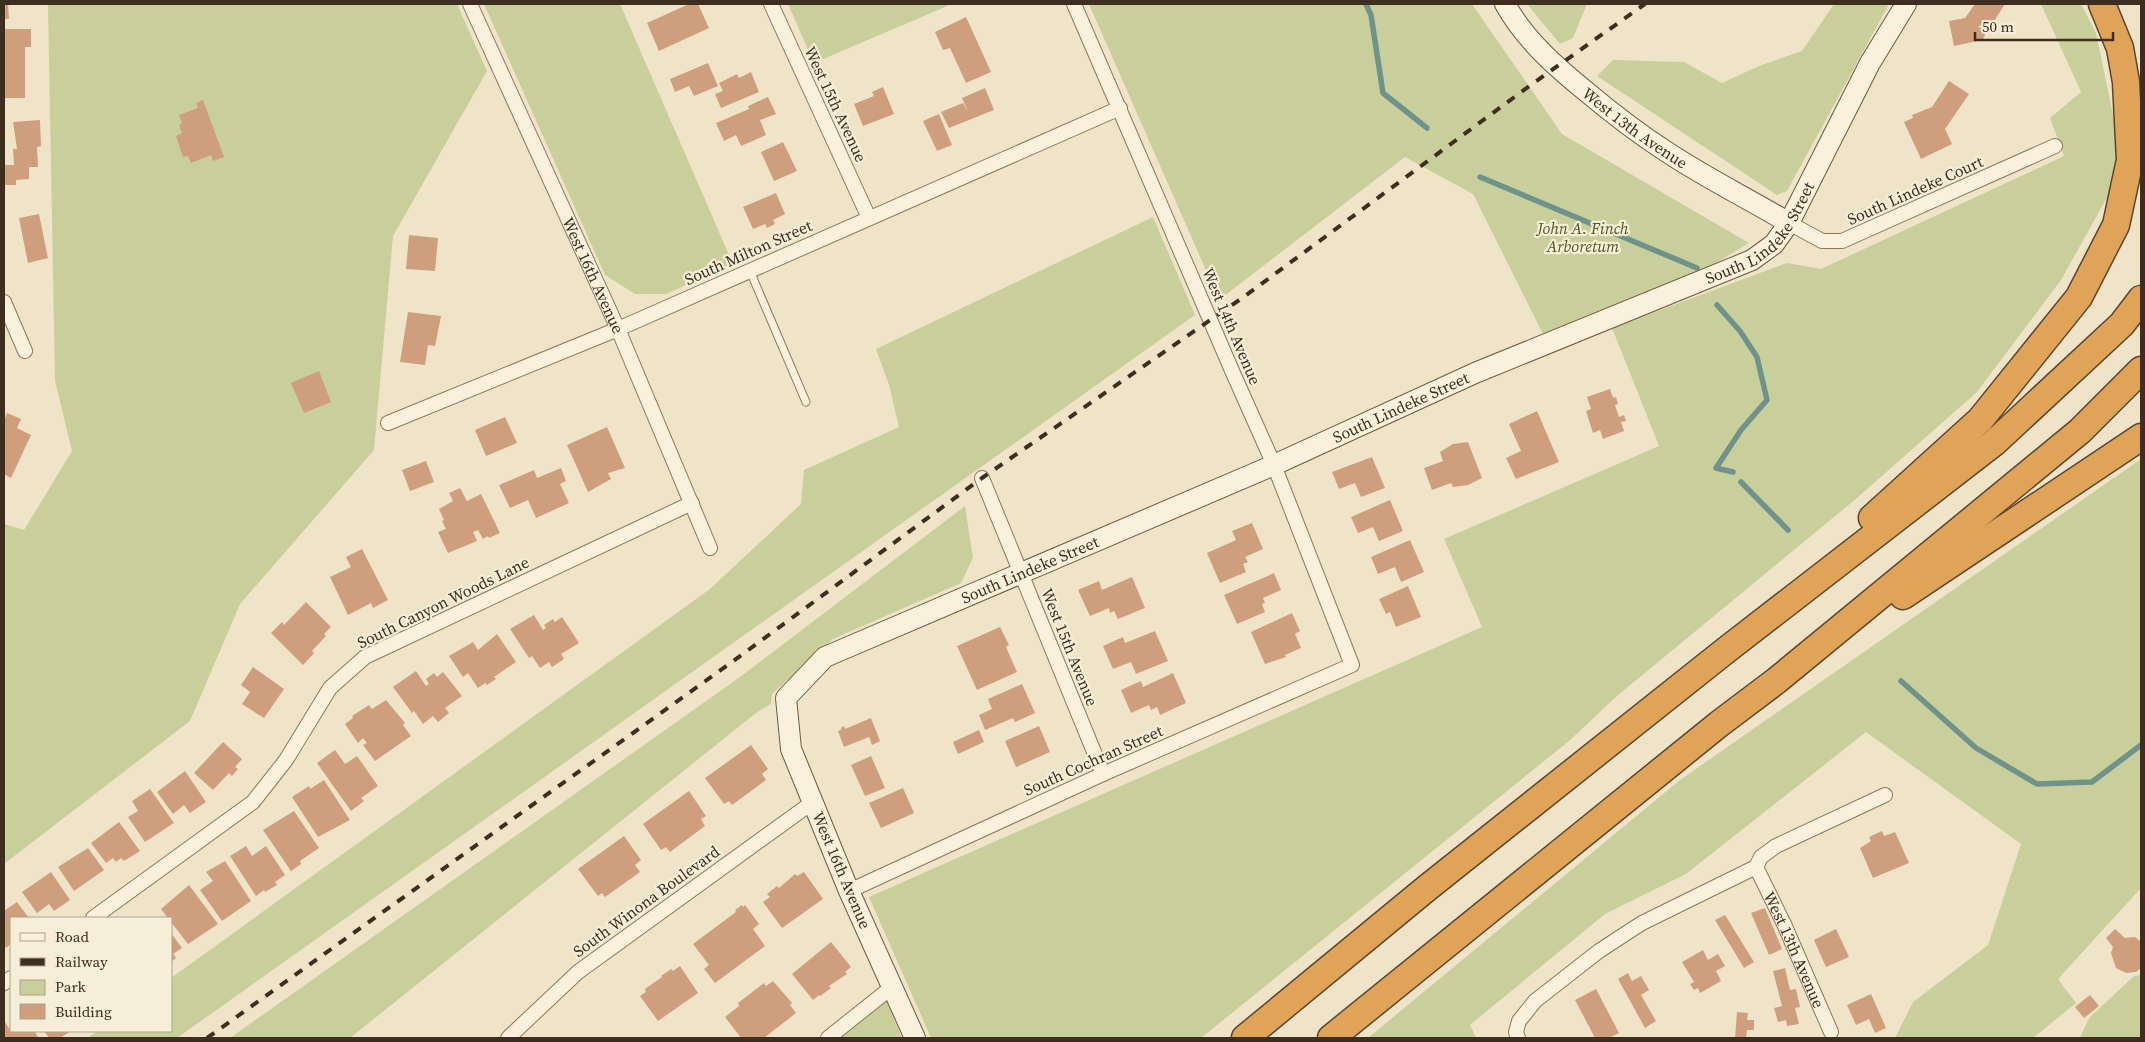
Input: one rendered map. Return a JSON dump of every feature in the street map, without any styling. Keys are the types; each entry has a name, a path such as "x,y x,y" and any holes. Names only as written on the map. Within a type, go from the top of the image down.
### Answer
{"highway":[{"path":"1725,650 1980,420 2079,297 2116,225 2130,160 2126,82 2120,48 2102,4"},
{"path":"1245,1038 1427,888 1725,650 1996,442 2122,324 2141,299"},
{"path":"1331,1038 1719,724 1776,681 2080,432 2141,370"},
{"path":"1776,681 2141,437"}],"street":[{"name":"West 16th Avenue","path":"470,4 618,329 710,548"},
{"name":"West 15th Avenue","path":"771,4 869,218"},
{"name":"West 14th Avenue","path":"1074,4 1274,464 1352,665"},
{"name":"West 13th Avenue","path":"1505,4 1521,30 1533,44 1575,83 1631,128 1668,153 1789,223"},
{"name":"South Lindeke Street","path":"786,698 825,657 1274,464 1474,373 1752,260 1774,244 1789,223 1870,64 1906,4"},
{"name":"South Milton Street","path":"388,423 618,329 1120,108"},
{"name":"South Lindeke Court","path":"1789,223 1822,241 1842,241 2055,146"},
{"path":"4,302 26,351"},
{"name":"West 15th Avenue","path":"982,478 1103,774"},
{"name":"South Canyon Woods Lane","path":"94,917 253,802 286,760 330,688 365,657 692,503"},
{"name":"South Cochran Street","path":"849,891 1103,774 1352,665"},
{"name":"West 16th Avenue","path":"786,698 791,749 849,891 915,1038"},
{"path":"1517,1035 1522,1017 1535,1001 1618,937 1642,923 1756,867 1761,857 1776,846 1885,795"},
{"name":"South Winona Boulevard","path":"508,1038 578,972 812,802"},
{"name":"West 13th Avenue","path":"1756,867 1780,916 1830,1032"},
{"path":"828,1038 892,987"}],"lane":[{"path":"750,270 806,402"}],"green space":[{"path":"48,4 457,4 487,71 393,236 374,450 240,604 190,721 4,864 4,524 24,530 72,451 55,381"},
{"path":"484,4 620,4 733,264 666,294 635,294 605,275"},
{"path":"788,4 952,4 814,63"},
{"name":"John A. Finch Arboretum","path":"1089,4 1472,4 1562,134 1749,243 1666,293 1543,334 1473,194 1405,157 1219,300"},
{"path":"1527,4 1587,4 1573,38 1560,44"},
{"path":"1834,4 1889,4 1787,191 1777,195 1597,76 1613,60 1684,62 1722,83 1759,66 1802,51"},
{"path":"2041,4 2081,4 2096,33 2117,134 2114,185 2061,280 1977,392 1857,498 1617,696 1569,741 1201,1038 931,1038 869,897 1482,627 1444,539 1659,446 1612,328 1787,263 1821,269 2064,156 2050,118 2081,92"},
{"path":"1153,217 1195,315 177,1038 87,1038 96,1032 172,1032 172,977 710,589 801,504 804,470 899,427 889,385 876,349"},
{"path":"2141,459 2141,888 2058,979 2076,1003 2033,1038 1895,1038 1913,1002 1988,945 2021,844 1866,732 1686,874 1605,914 1470,1025 1476,1038 1368,1038 1680,780"},
{"path":"965,506 973,558 961,583 833,639 772,694 771,704 756,713 350,1038 230,1038 740,677"},
{"path":"2141,975 2141,1038 2080,1038 2089,1018 2134,976"},
{"path":"886,1000 902,1038 839,1038"}],"building":[{"path":"4,4 8,4 9,19 4,19"},
{"path":"689,4 698,4 709,28 659,51 647,23"},
{"path":"1975,4 2005,4 1982,40 1954,46 1949,21 1965,18"},
{"path":"966,17 991,72 966,83 950,48 943,50 935,32"},
{"path":"4,29 31,29 31,47 25,47 25,98 4,98"},
{"path":"708,63 718,86 694,96 689,86 675,92 670,79"},
{"path":"751,72 759,92 721,108 715,94 723,91 719,83 737,74 739,78"},
{"path":"1949,81 1969,94 1945,129 1952,144 1921,159 1904,122 1913,118 1912,115 1932,107"},
{"path":"883,87 894,114 863,126 854,104 874,96 872,92"},
{"path":"985,88 994,110 949,128 941,112 963,103 968,112 962,98"},
{"path":"768,97 776,114 760,120 766,135 741,146 736,135 724,141 716,123 749,109 748,106"},
{"path":"203,100 224,157 213,161 211,155 191,163 188,156 183,157 176,136 182,133 179,125 182,123 179,115 198,108 196,103"},
{"path":"939,114 952,145 937,151 923,121"},
{"path":"40,120 41,146 37,147 38,167 29,167 29,179 16,180 16,185 4,185 4,165 14,165 13,149 17,149 13,122"},
{"path":"783,142 797,171 774,181 761,152"},
{"path":"776,193 785,214 773,220 775,224 767,228 765,224 753,229 743,207"},
{"path":"39,214 48,258 28,263 19,218"},
{"path":"409,235 438,238 435,271 406,269"},
{"path":"408,312 441,316 435,346 428,345 425,365 400,362"},
{"path":"319,371 331,402 304,413 291,383"},
{"path":"1610,389 1613,398 1616,397 1618,404 1615,405 1619,417 1624,415 1626,421 1621,422 1624,431 1603,439 1600,430 1593,433 1586,411 1591,409 1587,397"},
{"path":"1537,411 1559,462 1516,479 1506,458 1521,451 1509,424"},
{"path":"7,413 21,419 17,428 31,435 11,478 4,474 4,421"},
{"path":"505,417 517,443 486,456 475,430"},
{"path":"607,427 625,468 608,473 611,479 588,492 567,445"},
{"path":"1468,442 1482,478 1468,485 1453,487 1451,483 1432,490 1424,468 1443,461 1440,452 1453,444"},
{"path":"1372,457 1385,488 1361,497 1355,483 1339,489 1332,472"},
{"path":"426,461 434,482 410,491 402,470"},
{"path":"561,468 566,481 560,484 569,503 536,518 528,500 510,508 499,485 534,470 537,478"},
{"path":"460,488 467,501 481,494 500,533 483,539 478,530 473,532 477,541 448,553 438,532 446,529 439,509 453,501 449,493"},
{"path":"1390,500 1403,531 1379,541 1373,527 1358,533 1351,517"},
{"path":"1252,523 1263,549 1245,557 1248,562 1243,564 1246,572 1220,583 1207,553 1236,540 1232,531"},
{"path":"1410,540 1424,572 1401,582 1395,567 1378,574 1371,557"},
{"path":"362,549 388,600 373,608 371,603 348,615 330,577 351,567 346,557"},
{"path":"1274,573 1281,590 1263,598 1265,603 1262,604 1265,612 1237,624 1224,595"},
{"path":"1132,577 1145,608 1118,619 1114,611 1110,613 1109,608 1090,616 1078,590 1099,581 1102,590"},
{"path":"1408,586 1421,617 1396,627 1390,612 1386,614 1379,599"},
{"path":"306,602 331,627 324,634 326,636 312,651 314,653 303,665 271,633 282,622 284,625"},
{"path":"1292,613 1300,631 1295,634 1301,648 1285,655 1286,657 1265,664 1251,632"},
{"path":"534,615 543,630 546,628 544,625 553,619 555,622 562,617 579,643 561,654 564,659 552,667 549,662 540,668 532,656 529,658 510,629"},
{"path":"1000,627 1009,645 1006,647 1017,672 977,690 957,646"},
{"path":"1155,631 1168,661 1136,674 1131,662 1113,669 1103,646 1123,637 1125,643"},
{"path":"497,634 516,662 494,677 496,679 478,688 468,673 463,677 449,656 473,642 478,650"},
{"path":"253,667 284,689 264,718 242,704 250,692 241,685"},
{"path":"416,671 426,686 429,684 426,679 434,673 437,677 443,672 462,696 445,708 449,713 438,722 433,716 423,724 414,711 412,713 393,687"},
{"path":"1173,673 1186,703 1160,715 1157,707 1151,710 1149,705 1131,713 1121,690 1141,681 1143,687"},
{"path":"1022,684 1035,713 1015,722 1013,718 985,730 979,715 992,709 988,699"},
{"path":"386,700 405,723 403,725 411,736 375,761 363,745 367,743 363,738 358,743 345,724 353,718 352,716 369,705 372,709"},
{"path":"871,718 880,741 872,745 869,737 844,747 838,731 844,726 845,729"},
{"path":"1039,726 1050,752 1016,767 1005,741"},
{"path":"979,730 984,742 958,754 953,742"},
{"path":"223,742 242,759 235,767 238,769 232,776 229,773 213,790 194,773"},
{"path":"751,745 768,769 762,774 766,780 732,805 729,801 724,804 705,778"},
{"path":"335,750 345,764 357,756 378,786 361,798 364,801 351,811 317,763"},
{"path":"871,756 885,788 865,796 851,765"},
{"path":"185,771 206,802 190,813 184,805 173,814 157,792"},
{"path":"324,780 350,820 318,837 292,797 309,786 310,789"},
{"path":"903,788 914,813 881,828 869,803"},
{"path":"150,789 174,823 145,842 128,817 138,811 132,801"},
{"path":"689,791 706,816 701,819 705,826 670,852 666,847 661,850 643,824"},
{"path":"294,811 319,848 300,861 301,864 291,871 263,830"},
{"path":"119,822 140,851 124,861 121,858 116,862 113,858 106,863 91,843"},
{"path":"1882,831 1884,836 1895,832 1909,863 1873,878 1860,848 1871,841 1869,837"},
{"path":"624,836 641,860 635,865 640,872 605,897 602,893 598,896 578,869"},
{"path":"246,846 252,856 266,846 285,875 275,882 277,885 265,892 264,890 256,896 230,856"},
{"path":"88,848 104,870 74,891 58,867"},
{"path":"225,861 251,901 222,921 200,890 213,881 206,872"},
{"path":"51,872 70,900 54,911 49,904 37,913 22,892"},
{"path":"804,872 823,899 782,928 763,902 770,897 767,894 777,886 779,888 795,874 797,876"},
{"path":"189,885 218,924 188,944 172,923 172,917 167,917 161,909"},
{"path":"17,902 28,917 10,917 10,945 6,948 4,944 4,911"},
{"path":"742,905 743,907 745,905 759,924 753,929 765,946 715,983 704,969 709,965 693,944 736,912 735,910"},
{"path":"1765,908 1782,949 1769,955 1751,913"},
{"path":"1725,915 1754,962 1744,968 1715,920"},
{"path":"1836,929 1849,957 1826,967 1814,940"},
{"path":"2115,929 2125,938 2135,937 2141,942 2141,968 2136,972 2126,973 2116,968 2111,953 2113,947 2106,938"},
{"path":"172,934 182,948 173,954 176,958 172,961"},
{"path":"831,942 851,967 845,972 847,974 829,986 831,988 813,1000 792,974"},
{"path":"1703,950 1708,960 1718,954 1725,966 1716,971 1721,981 1700,993 1698,988 1694,990 1690,984 1694,982 1682,962"},
{"path":"680,966 698,993 658,1021 640,996 646,992 645,989 661,976 671,969 673,971"},
{"path":"1785,968 1790,990 1796,989 1800,1007 1795,1008 1799,1024 1787,1026 1786,1020 1778,1022 1774,1008 1782,1006 1773,971"},
{"path":"1628,973 1632,981 1641,976 1649,990 1641,995 1656,1021 1645,1028 1618,979"},
{"path":"773,981 792,1003 790,1005 796,1013 764,1038 741,1038 725,1017 739,1006 738,1003 764,983 766,986"},
{"path":"1596,989 1619,1033 1609,1038 1595,1038 1575,1000"},
{"path":"1871,994 1886,1028 1875,1033 1869,1019 1856,1025 1847,1005"},
{"path":"2090,995 2099,1006 2084,1018 2075,1007"},
{"path":"1737,1012 1748,1013 1747,1020 1754,1020 1754,1030 1747,1030 1746,1038 1735,1038"},
{"path":"4,1021 10,1032 35,1032 39,1038 4,1038"},
{"path":"45,1032 69,1032 60,1038 49,1038"}],"waterway":[{"path":"1366,4 1371,15 1383,93 1427,128"},
{"path":"1480,177 1697,268"},
{"path":"1717,305 1740,331 1757,357 1767,400 1741,430 1716,468 1733,472"},
{"path":"1741,482 1788,530"},
{"path":"1901,681 1976,748 2037,784 2092,782 2141,745"}],"railway":[{"path":"207,1038 732,662 982,478 1245,296 1528,87 1645,4"}]}
